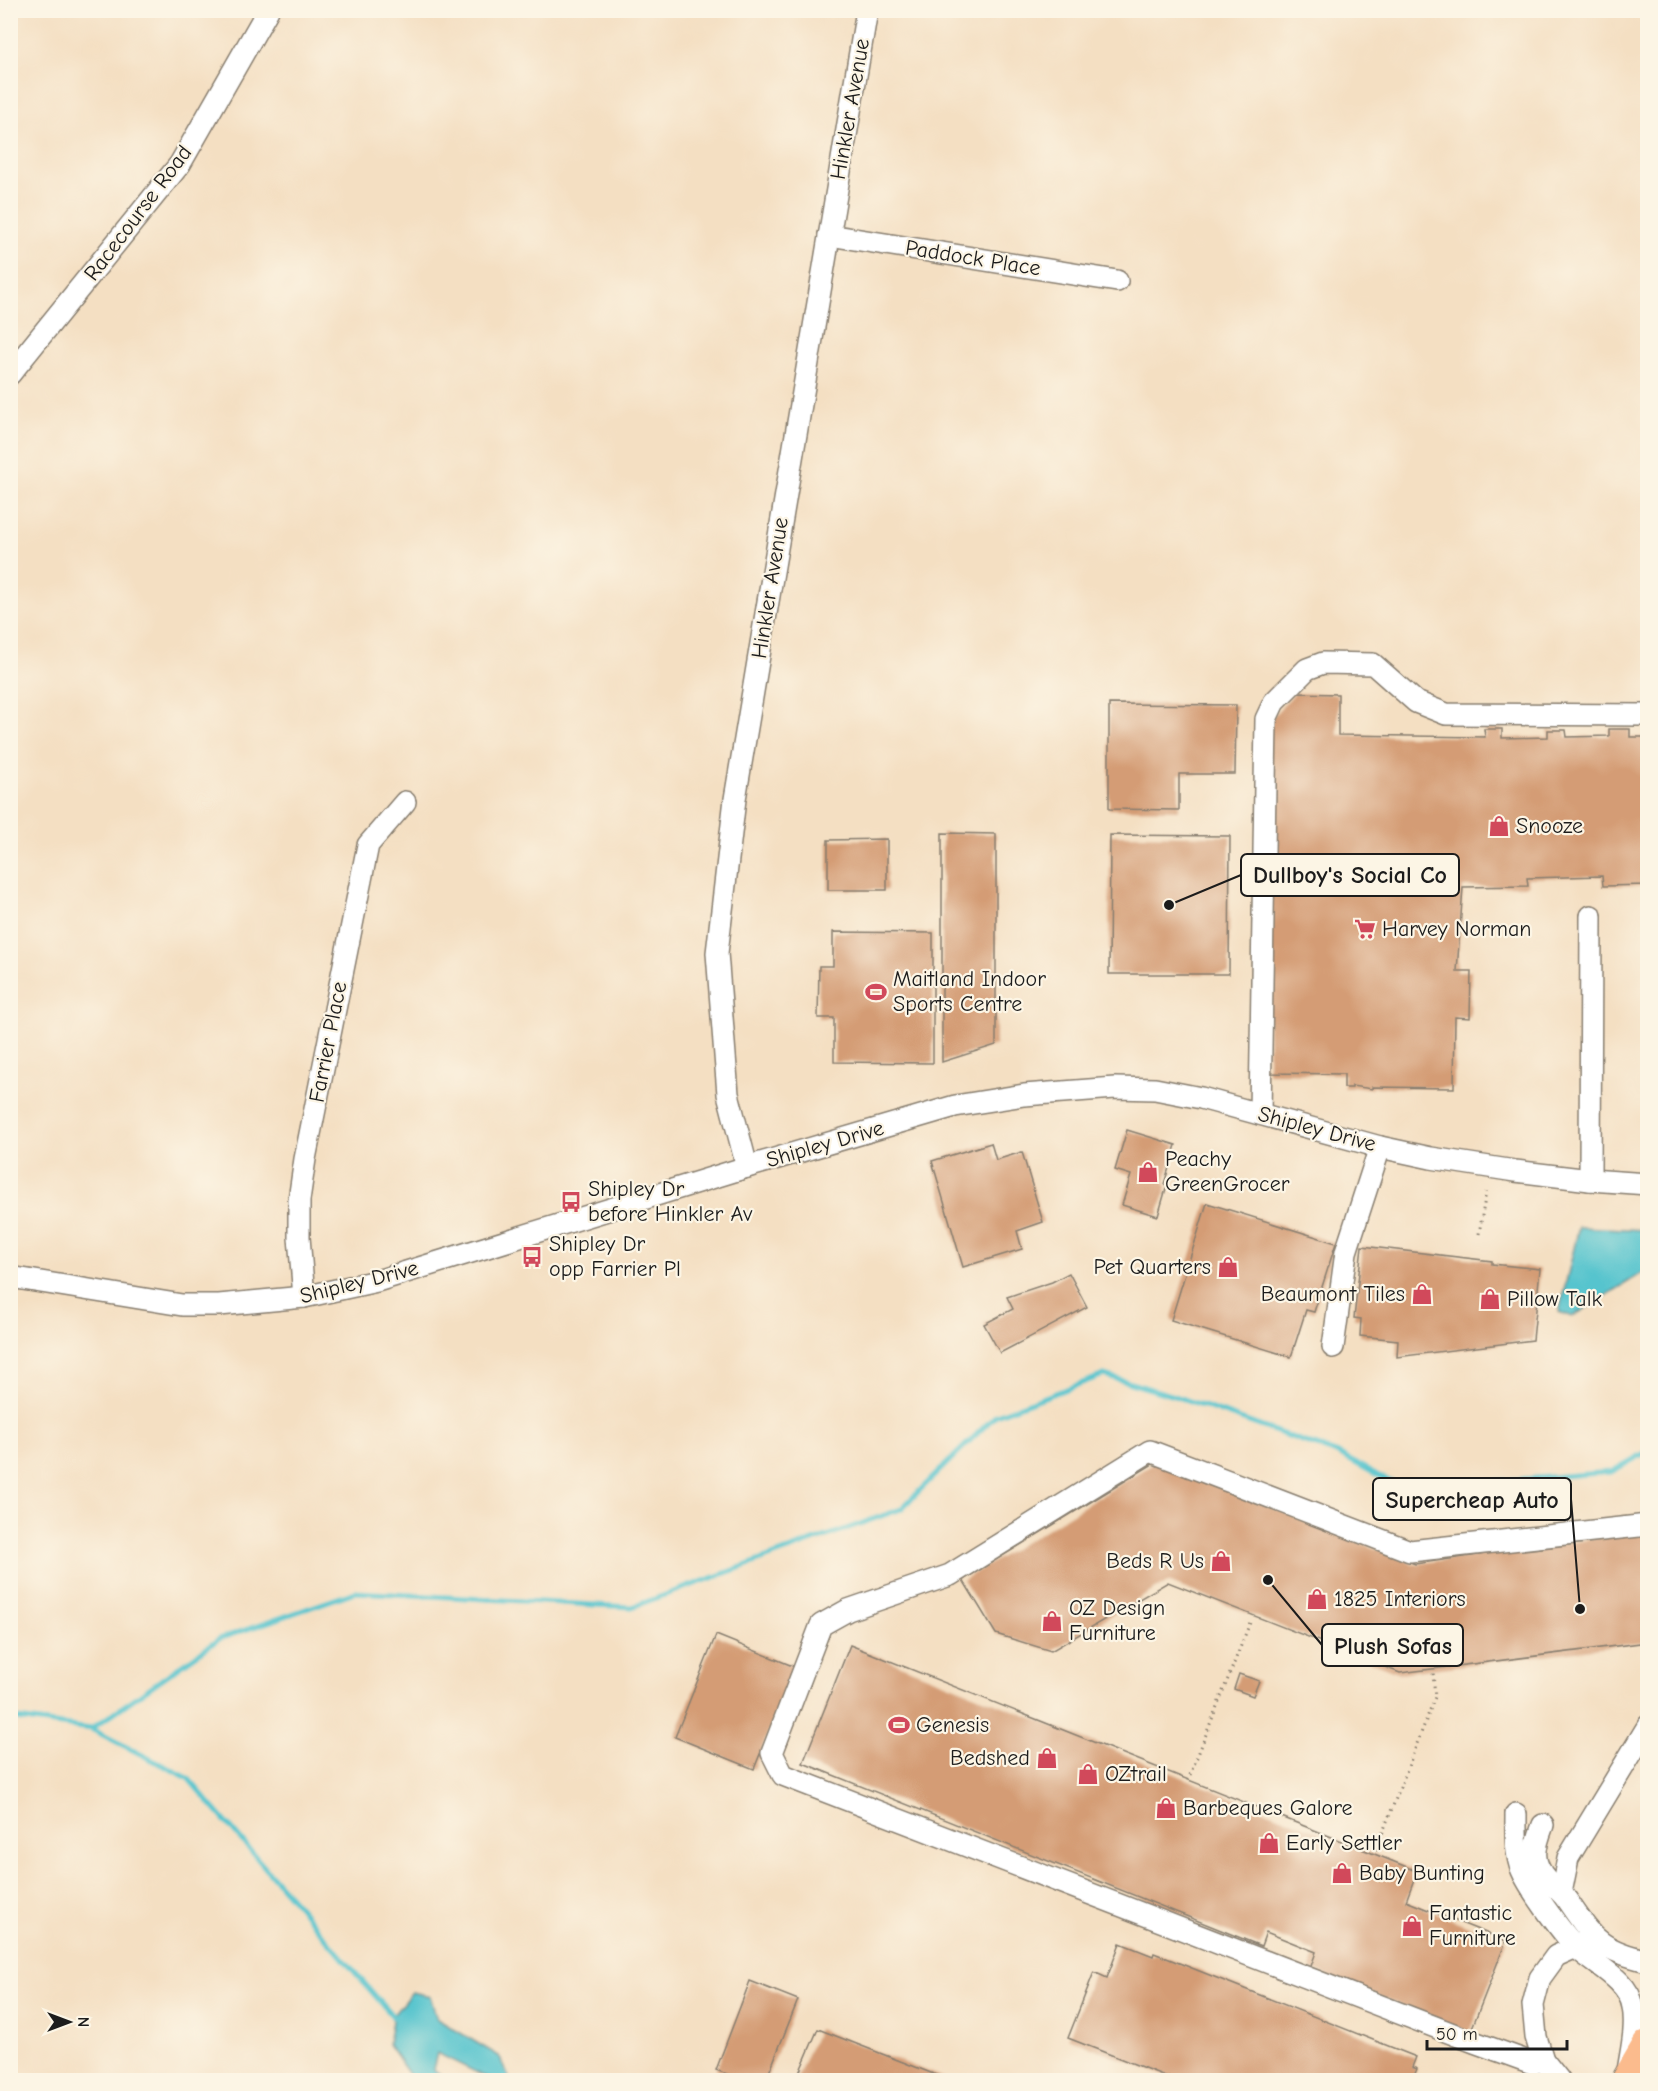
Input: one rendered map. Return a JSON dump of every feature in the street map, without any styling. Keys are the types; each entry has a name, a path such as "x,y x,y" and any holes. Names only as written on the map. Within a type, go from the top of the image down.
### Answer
{"highway":[{"path":"1628,2080 1647,2046"}],"street":[{"name":"Racecourse Road","path":"10,374 180,164 268,10"},
{"name":"Hinkler Avenue","path":"747,1167 728,1094 717,953 735,799 867,10"},
{"name":"Paddock Place","path":"829,235 1117,281"},
{"path":"1260,1114 1266,720 1274,702 1307,669 1323,663 1373,663 1416,702 1446,714 1647,715"},
{"name":"Farrier Place","path":"304,1297 299,1237 300,1190 361,880 369,845 405,802"},
{"path":"1590,1180 1591,916"},
{"name":"Shipley Drive","path":"10,1277 182,1305 219,1305 304,1297 377,1281 747,1167 955,1106 1024,1095 1115,1088 1155,1089 1201,1098 1380,1147 1431,1158 1590,1180 1647,1184"},
{"path":"1333,1347 1346,1252 1380,1147"},
{"path":"1543,2060 1532,2063 1474,2042 783,1775 772,1753 821,1625 848,1610 950,1575 1150,1451 1410,1551 1647,1525"},
{"path":"1562,1893 1568,1858 1647,1726"},
{"path":"1516,1814 1517,1852 1520,1868 1542,1902 1583,1941 1625,1988 1633,2005 1628,2080"},
{"path":"1543,1825 1534,1846 1536,1860 1546,1879 1562,1893 1583,1941"},
{"path":"1559,2080 1543,2060 1536,2037 1533,2004 1539,1978 1556,1956 1583,1941 1647,1961"}],"path":[{"path":"1479,1234 1486,1192"},
{"path":"1190,1775 1251,1620"},
{"path":"1376,1850 1435,1697 1433,1672"}],"water":[{"path":"1579,1227 1647,1230 1647,1270 1572,1317 1559,1312"},
{"path":"412,1992 430,1996 437,2019 499,2056 510,2080 490,2080 437,2053 433,2069 448,2080 413,2080 388,2044 393,2015"}],"building":[{"name":"Harvey Norman","path":"1295,693 1338,694 1338,735 1485,737 1484,729 1502,729 1502,738 1548,737 1548,730 1566,730 1567,737 1609,736 1609,729 1630,729 1630,737 1648,737 1648,885 1603,886 1602,876 1527,878 1528,886 1463,887 1457,971 1471,971 1470,1018 1455,1017 1454,1088 1372,1087 1372,1089 1352,1086 1352,1088 1344,1088 1344,1074 1268,1073 1268,721"},
{"path":"1109,704 1236,705 1235,774 1179,774 1179,810 1109,809"},
{"path":"942,833 996,834 996,1045 942,1062"},
{"path":"1110,835 1230,836 1229,974 1109,974"},
{"path":"887,839 887,890 828,890 828,840"},
{"name":"Maitland Indoor Sports Centre","path":"833,932 933,933 933,1063 834,1062 834,1018 818,1018 819,966 833,966"},
{"path":"1127,1130 1176,1145 1164,1184 1167,1185 1158,1216 1122,1205 1131,1175 1115,1170"},
{"path":"991,1143 996,1160 1022,1152 1043,1222 1017,1231 1022,1249 963,1267 932,1161"},
{"path":"1207,1203 1336,1243 1314,1312 1306,1310 1291,1357 1171,1320"},
{"path":"1362,1246 1540,1269 1533,1340 1397,1357 1398,1340 1360,1336 1361,1319 1354,1318"},
{"path":"1069,1273 1087,1307 1000,1353 984,1324 1013,1309 1007,1297 1052,1282"},
{"path":"1156,1462 1415,1564 1648,1531 1648,1642 1400,1673 1168,1582 1051,1651 996,1634 963,1580"},
{"path":"716,1635 795,1667 754,1769 675,1737"},
{"path":"850,1645 1417,1871 1406,1901 1506,1941 1470,2033 1310,1969 1316,1952 1266,1932 1261,1946 803,1763"},
{"path":"1239,1674 1259,1681 1253,1696 1234,1689"},
{"path":"1120,1943 1153,1956 1154,1953 1416,2057 1412,2067 1417,2069 1412,2080 1175,2080 1068,2038 1094,1972 1107,1978"},
{"path":"750,1981 798,2000 766,2080 743,2080 716,2070"},
{"path":"818,2029 949,2080 796,2080"}],"waterway":[{"path":"91,1729 219,1639 355,1592 632,1607 901,1509 996,1415 1104,1375 1184,1399 1336,1453 1404,1489 1611,1472 1648,1451"},
{"path":"10,1718 91,1729 188,1778 396,2020"}],"place":[{"name":"Snooze","path":"1499,826"},
{"name":"Dullboy's Social Co","path":"1169,905"},
{"name":"Harvey Norman","path":"1365,929"},
{"name":"Maitland Indoor Sports Centre","path":"876,992"},
{"name":"Peachy GreenGrocer","path":"1148,1172"},
{"name":"Shipley Dr before Hinkler Av","path":"571,1202"},
{"name":"Shipley Dr opp Farrier Pl","path":"532,1257"},
{"name":"Pet Quarters","path":"1228,1267"},
{"name":"Beaumont Tiles","path":"1422,1294"},
{"name":"Pillow Talk","path":"1490,1299"},
{"name":"Beds R Us","path":"1221,1561"},
{"name":"Plush Sofas","path":"1268,1580"},
{"name":"1825 Interiors","path":"1317,1599"},
{"name":"Supercheap Auto","path":"1580,1609"},
{"name":"OZ Design Furniture","path":"1052,1621"},
{"name":"Genesis","path":"899,1725"},
{"name":"Bedshed","path":"1047,1758"},
{"name":"OZtrail","path":"1088,1774"},
{"name":"Barbeques Galore","path":"1166,1808"},
{"name":"Early Settler","path":"1269,1843"},
{"name":"Baby Bunting","path":"1342,1873"},
{"name":"Fantastic Furniture","path":"1412,1926"}]}
